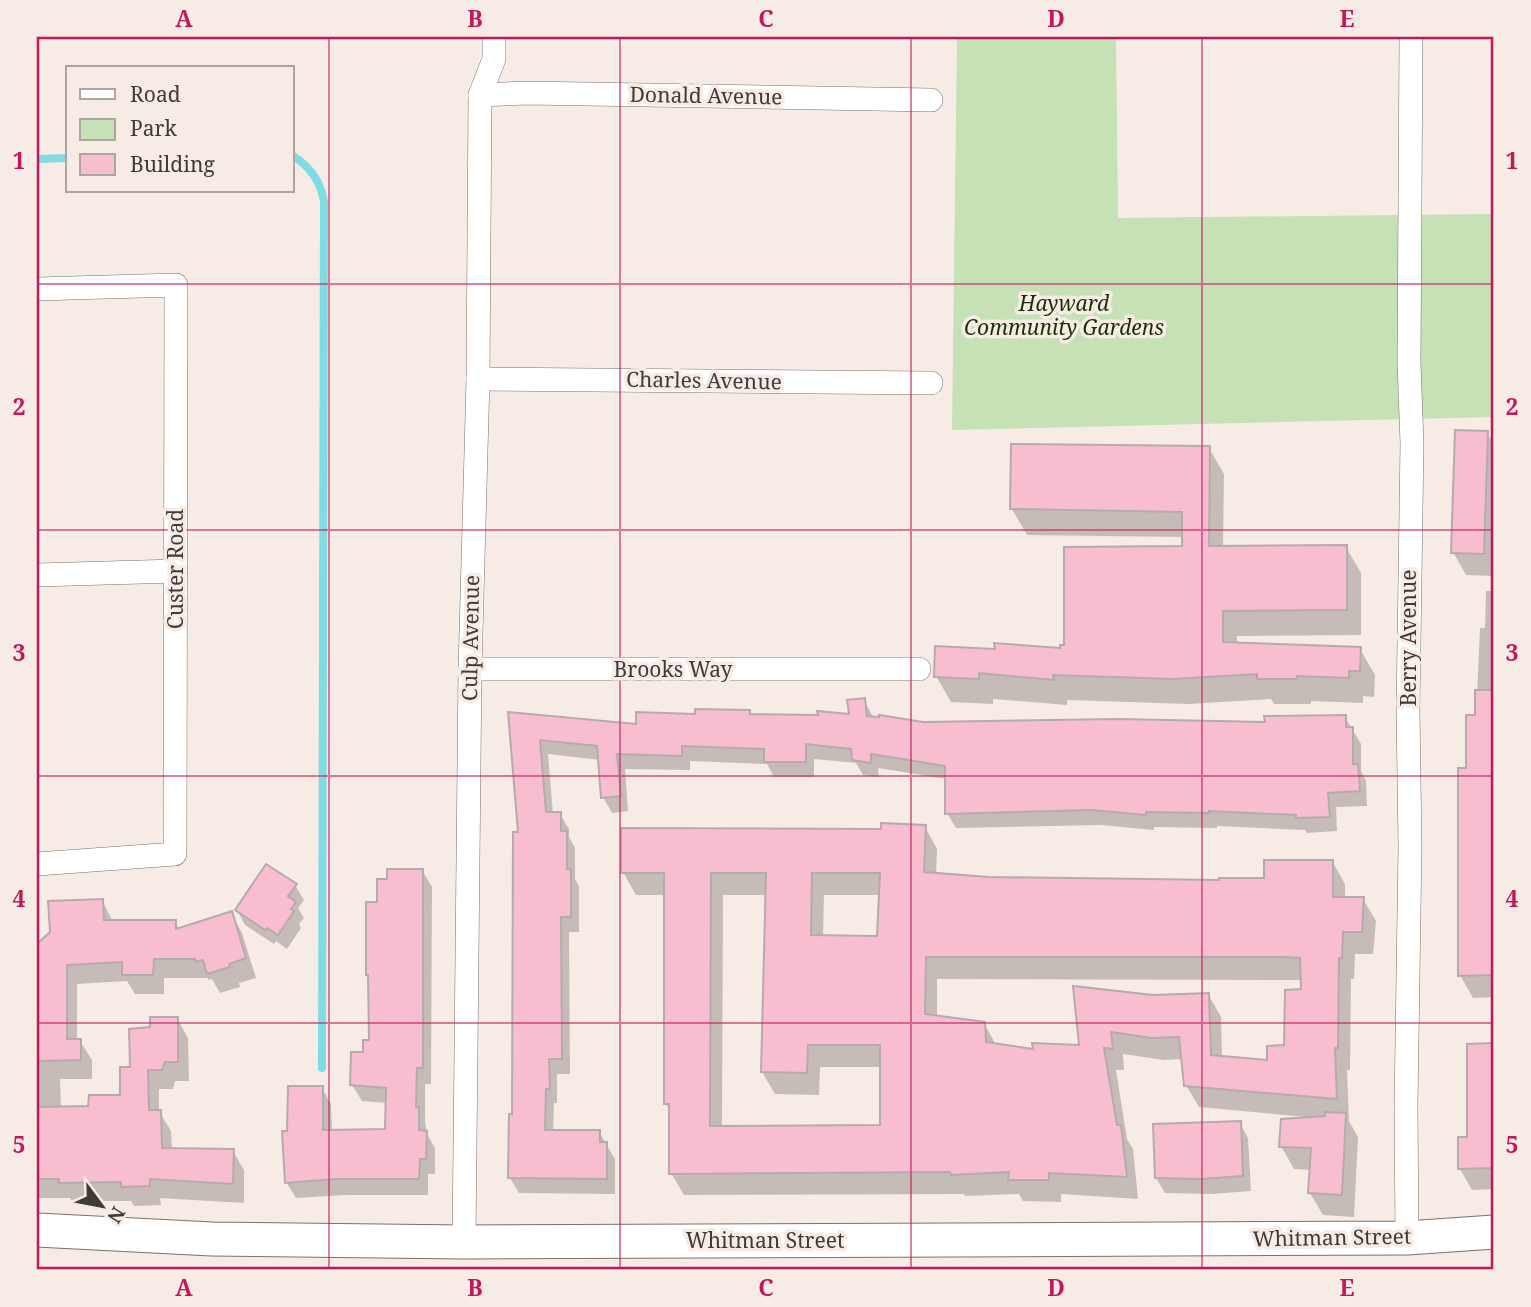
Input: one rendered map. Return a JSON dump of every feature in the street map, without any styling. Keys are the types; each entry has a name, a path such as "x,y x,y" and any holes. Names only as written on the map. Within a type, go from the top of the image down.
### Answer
{"street":[{"name":"Culp Avenue","path":"464,1242 480,95 495,59 494,37"},
{"name":"Berry Avenue","path":"1407,1238 1410,847 1408,709 1412,444 1409,362 1411,37"},
{"name":"Donald Avenue","path":"480,95 528,93 932,100"},
{"name":"Custer Road","path":"37,289 176,285 175,854 37,864"},
{"name":"Charles Avenue","path":"478,379 931,383"},
{"path":"37,575 176,571"},
{"name":"Brooks Way","path":"470,669 919,669"},
{"name":"Whitman Street","path":"37,1230 212,1239 464,1242 1407,1238 1494,1232"}],"green space":[{"name":"Hayward Community Gardens","path":"957,37 1116,37 1118,218 1494,214 1494,417 952,430"}],"building":[{"path":"1455,430 1488,431 1484,554 1451,553"},
{"path":"1011,444 1210,446 1209,546 1347,545 1347,610 1223,611 1223,642 1361,647 1360,671 1349,671 1349,678 1297,676 1297,679 1257,679 1257,674 1173,679 1053,675 1054,680 979,673 979,679 934,677 935,646 995,649 994,643 1060,648 1060,645 1064,645 1064,547 1182,546 1182,512 1010,509"},
{"path":"1475,690 1494,690 1494,975 1458,976 1458,768 1466,768 1466,715 1475,715"},
{"path":"865,698 867,716 879,715 923,722 1118,719 1265,722 1264,716 1346,715 1346,727 1353,727 1353,764 1358,764 1360,791 1328,793 1330,817 1296,818 1296,815 1209,811 1146,812 1146,815 1091,810 945,814 945,766 871,754 871,763 852,760 851,749 806,744 806,762 764,762 764,749 682,746 682,756 617,754 621,796 601,798 597,746 540,740 546,812 561,812 561,831 567,831 567,869 571,869 571,917 561,917 562,1059 549,1059 550,1089 546,1089 545,1130 600,1130 600,1142 607,1142 607,1179 508,1178 509,1114 512,1114 513,832 518,832 508,712 636,724 636,712 695,714 695,709 750,710 750,714 818,715 817,711 849,714 847,700"},
{"path":"881,823 926,825 924,872 989,877 1219,880 1264,878 1264,860 1333,860 1333,897 1364,897 1362,932 1343,932 1342,958 1339,958 1338,1048 1335,1048 1337,1099 1184,1086 1179,1037 1151,1038 1111,1032 1113,1049 1104,1048 1117,1125 1121,1125 1127,1177 1049,1173 1049,1180 1008,1180 1009,1172 951,1175 950,1172 669,1174 669,1104 664,1104 664,873 621,873 621,828 881,829","holes":["711,873 766,873 761,1072 807,1073 808,1045 880,1045 880,1125 710,1126","812,873 880,873 877,936 811,935","926,957 1300,958 1301,989 1285,990 1284,1045 1267,1046 1267,1060 1211,1055 1209,993 1153,995 1073,986 1079,1045 1032,1043 1033,1049 986,1042 985,1022 925,1014"]},
{"path":"266,864 297,884 288,896 296,902 291,909 294,911 278,935 267,928 265,930 235,910"},
{"path":"387,869 423,869 423,1068 417,1068 416,1107 419,1107 419,1130 427,1131 426,1159 420,1159 419,1179 336,1179 285,1183 282,1131 287,1131 288,1086 323,1086 323,1130 385,1129 386,1088 350,1085 351,1052 363,1052 363,1040 369,1040 366,902 377,902 377,879 387,879"},
{"path":"103,899 104,920 176,920 176,929 232,911 246,958 229,964 230,967 207,974 203,960 196,962 195,959 154,959 153,975 122,975 122,962 67,965 67,1039 81,1039 81,1060 37,1061 37,944 50,932 48,901"},
{"path":"150,1017 178,1017 178,1062 165,1062 162,1070 148,1070 149,1110 161,1110 162,1148 234,1149 233,1184 150,1179 150,1186 121,1187 121,1182 59,1183 59,1179 37,1179 37,1107 88,1106 89,1095 120,1095 120,1067 130,1067 129,1029 150,1027"},
{"path":"1494,1043 1494,1168 1458,1169 1458,1137 1467,1137 1467,1044"},
{"path":"1325,1112 1346,1113 1342,1195 1308,1193 1311,1148 1279,1147 1281,1119 1325,1116"},
{"path":"1241,1121 1243,1176 1155,1178 1153,1124"}],"waterway":[{"path":"294,156 313,175 324,201 322,1068"},
{"path":"37,159 66,158"}]}
